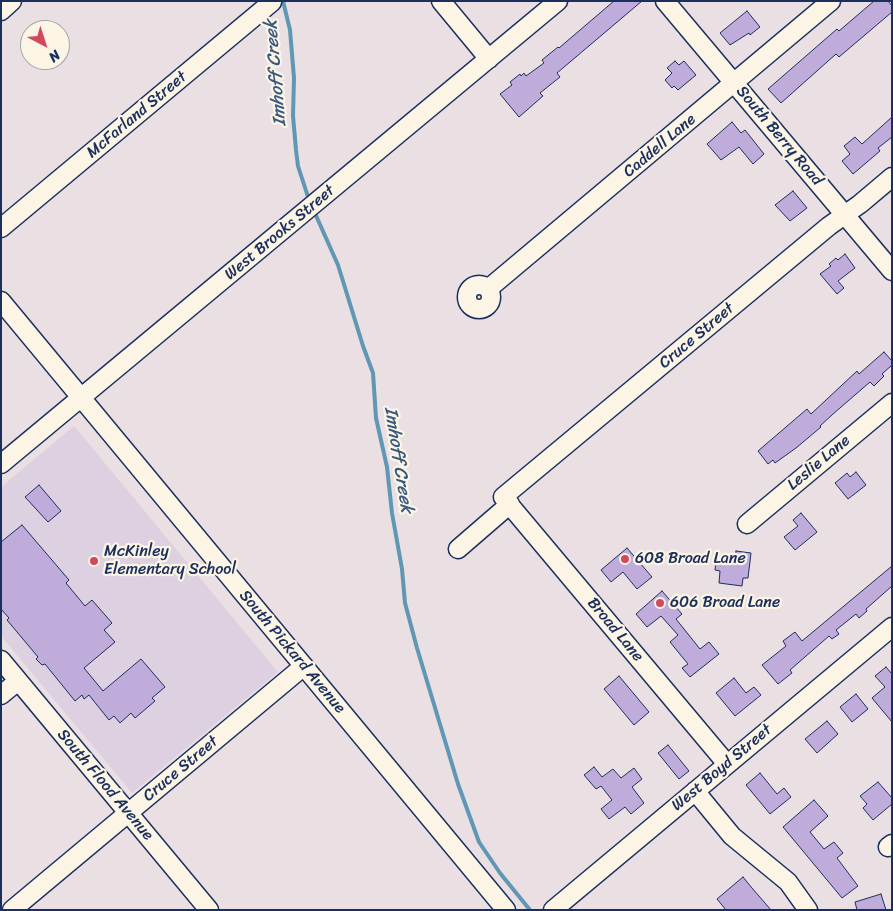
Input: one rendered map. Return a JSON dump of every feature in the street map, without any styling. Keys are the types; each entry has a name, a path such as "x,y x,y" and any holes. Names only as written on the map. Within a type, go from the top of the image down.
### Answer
{"street":[{"path":"1,11 12,1"},
{"path":"441,1 489,59"},
{"name":"West Brooks Street","path":"1,464 558,1"},
{"name":"South Berry Road","path":"665,1 892,271"},
{"name":"Caddell Lane","path":"488,289 831,1"},
{"name":"McFarland Street","path":"1,228 272,2"},
{"name":"Cruce Street","path":"458,549 507,500 844,214 892,177"},
{"name":"South Pickard Avenue","path":"1,301 506,910"},
{"name":"Leslie Lane","path":"747,524 892,403"},
{"name":"Broad Lane","path":"507,500 727,764"},
{"name":"West Boyd Street","path":"553,910 892,627"},
{"name":"South Flood Avenue","path":"1,660 209,910"},
{"name":"Cruce Street","path":"12,910 304,666"},
{"path":"1,695 18,681"},
{"path":"695,791 732,836 788,882 808,910"}],"shaded area":[{"name":"McKinley Elementary School","path":"74,426 278,672 132,793 1,636 1,487"}],"building":[{"path":"614,1 642,1 557,73 560,77 540,93 543,96 519,117 500,94 512,85 510,82 520,74 521,76 524,73 526,76 544,63 542,60"},
{"path":"874,1 888,1 892,6 892,12 839,57 836,54 781,103 768,89 837,29 839,31"},
{"path":"747,11 760,27 750,35 749,33 730,45 720,33"},
{"path":"675,61 679,65 684,61 696,75 678,90 674,86 672,88 665,80 672,73 667,68"},
{"path":"892,117 892,137 878,148 880,151 853,174 842,161 850,154 844,146 855,137 862,144"},
{"path":"732,122 741,133 745,130 764,154 753,164 739,147 721,160 707,144"},
{"path":"793,191 807,208 790,221 775,205"},
{"path":"845,254 855,268 838,281 844,288 837,294 820,274 831,266 829,264 836,258 838,260"},
{"path":"884,352 892,361 892,365 882,374 884,376 874,386 870,382 796,448 775,463 773,460 768,464 758,451 807,409 811,414 857,371 859,374"},
{"path":"856,472 866,485 848,499 835,483 847,473 850,477"},
{"path":"39,485 61,511 48,522 25,497"},
{"path":"801,513 817,532 795,550 784,537 798,526 793,520"},
{"path":"22,525 69,580 66,583 85,606 92,600 112,623 104,630 115,642 84,668 103,691 141,659 165,687 152,698 155,701 135,718 131,713 120,723 114,716 109,720 89,695 84,699 82,695 75,701 45,664 42,665 36,659 38,657 7,620 9,618 1,609 1,542"},
{"name":"608 Broad Lane","path":"627,548 652,577 637,589 623,572 611,582 601,570"},
{"path":"736,551 751,553 748,578 743,578 742,586 719,583 720,571 715,570 716,561 735,563"},
{"path":"892,566 892,586 866,609 867,611 859,618 856,614 836,630 839,634 832,639 829,636 790,670 792,673 778,684 762,665 786,646 783,641 795,632 802,641"},
{"path":"662,591 682,614 676,619 700,649 709,642 719,654 690,677 682,668 688,664 670,642 678,635 661,616 647,627 636,614"},
{"path":"886,667 892,674 892,722 872,698 885,687 875,676"},
{"path":"619,676 649,712 634,725 604,689"},
{"path":"734,678 746,693 754,687 761,695 735,716 716,693"},
{"path":"856,694 868,709 852,722 840,707"},
{"path":"827,721 838,734 817,753 805,739"},
{"path":"668,745 689,771 679,779 658,753"},
{"path":"594,767 602,777 613,769 621,778 634,768 642,779 632,787 644,803 631,814 625,807 609,819 601,809 612,800 601,786 596,789 584,775"},
{"path":"760,773 777,794 784,788 791,797 770,814 746,785"},
{"path":"878,782 892,798 892,804 873,820 863,808 867,804 860,796"},
{"path":"814,800 828,816 810,832 824,849 834,842 843,853 837,858 858,886 842,898 783,827"},
{"path":"743,877 771,910 726,910 717,899"},
{"path":"881,894 886,910 857,910 855,902"}],"waterway":[{"name":"Imhoff Creek","path":"283,1 290,30 294,78 293,116 298,166 309,200"},
{"name":"Imhoff Creek","path":"314,211 338,265 373,373 376,418 387,467 405,603 458,784 479,842 500,873 530,910"}],"place":[{"name":"608 Broad Lane","path":"625,559"},
{"name":"McKinley Elementary School","path":"94,561"},
{"name":"606 Broad Lane","path":"660,603"}]}
